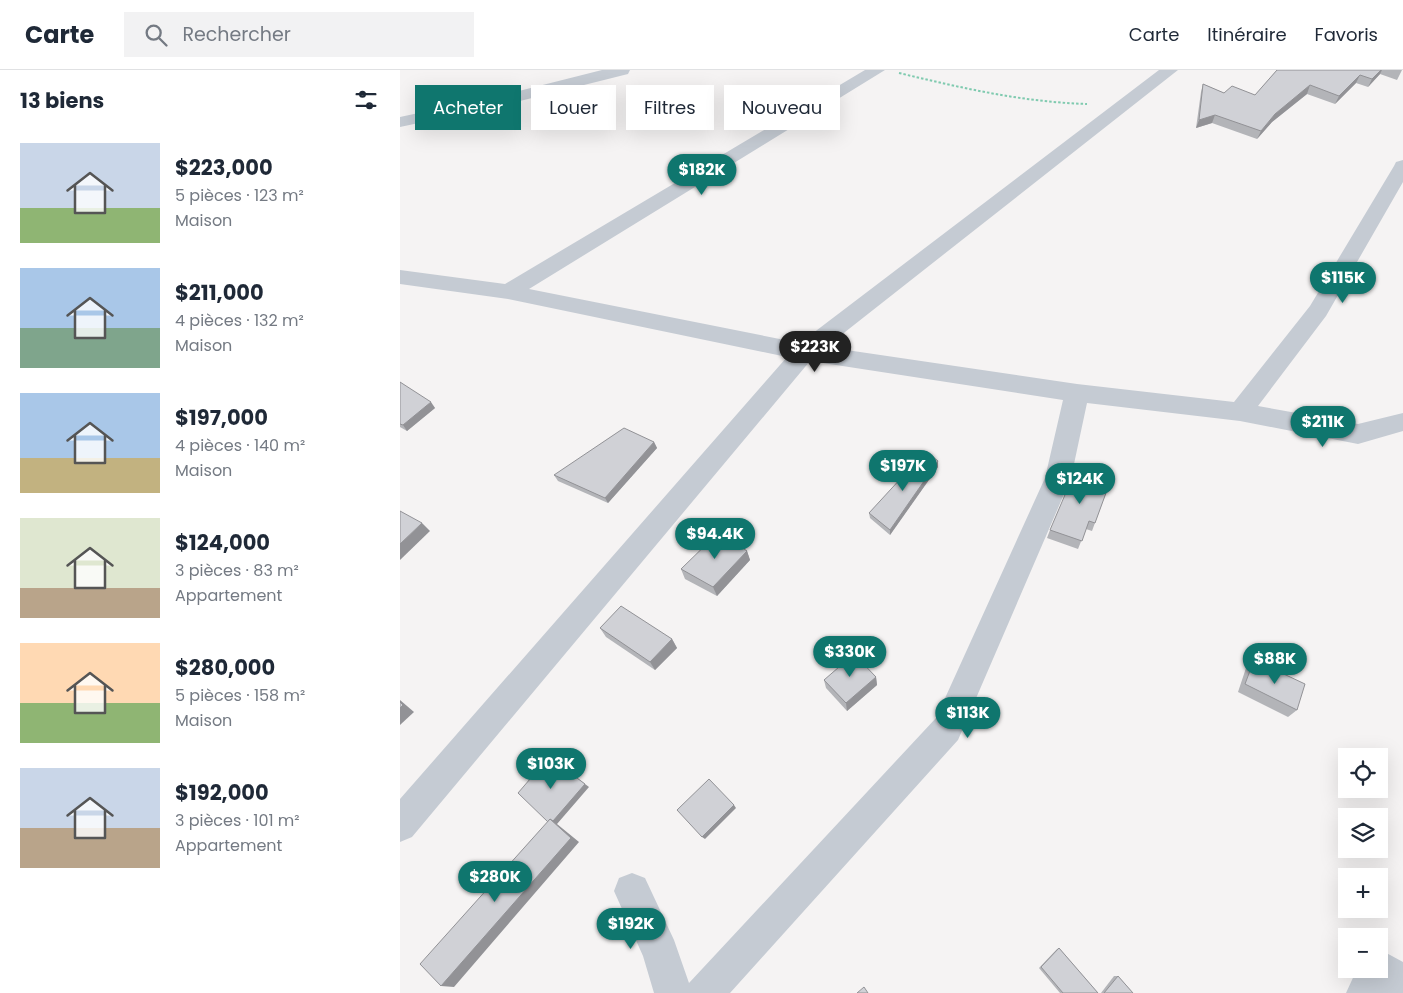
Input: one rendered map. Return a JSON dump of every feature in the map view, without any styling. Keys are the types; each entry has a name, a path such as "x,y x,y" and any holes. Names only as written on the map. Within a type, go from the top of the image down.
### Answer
{"street":[{"path":"400,122 512,98 622,70"},
{"path":"508,292 877,70"},
{"path":"400,825 804,352 1170,70"},
{"path":"1240,412 1318,310 1403,166"},
{"path":"402,281 508,292 804,352 1077,393 1240,412 1358,434 1403,422"},
{"path":"704,993 947,729 1058,478 1077,393"},
{"path":"632,891 661,953 673,993"},
{"path":"1388,975 1403,986"},
{"path":"1365,993 1373,978"}],"path":[{"path":"892,70 910,77 972,91 1049,103 1127,105"}],"building":[{"path":"1277,70 1381,70 1372,79 1360,75 1339,96 1310,85 1275,114 1261,131 1215,115 1199,120 1203,84 1224,93 1232,86 1255,95"},
{"path":"400,382 431,402 403,425 400,424"},
{"path":"624,428 654,442 605,498 554,475"},
{"path":"926,451 938,461 890,530 869,513"},
{"path":"1076,469 1110,482 1095,523 1089,521 1082,541 1050,530"},
{"path":"400,511 422,523 400,544"},
{"path":"719,532 747,551 713,587 681,569"},
{"path":"621,606 672,639 650,662 600,628"},
{"path":"854,654 876,677 846,703 824,680"},
{"path":"1254,660 1305,684 1297,710 1245,684"},
{"path":"549,757 585,784 553,821 550,819 548,822 518,793"},
{"path":"709,779 734,805 702,837 677,810"},
{"path":"550,819 571,838 441,986 420,964"},
{"path":"1059,948 1098,993 1063,993 1041,967"},
{"path":"1118,976 1133,993 1104,993"},
{"path":"864,987 868,993 857,993"}]}
